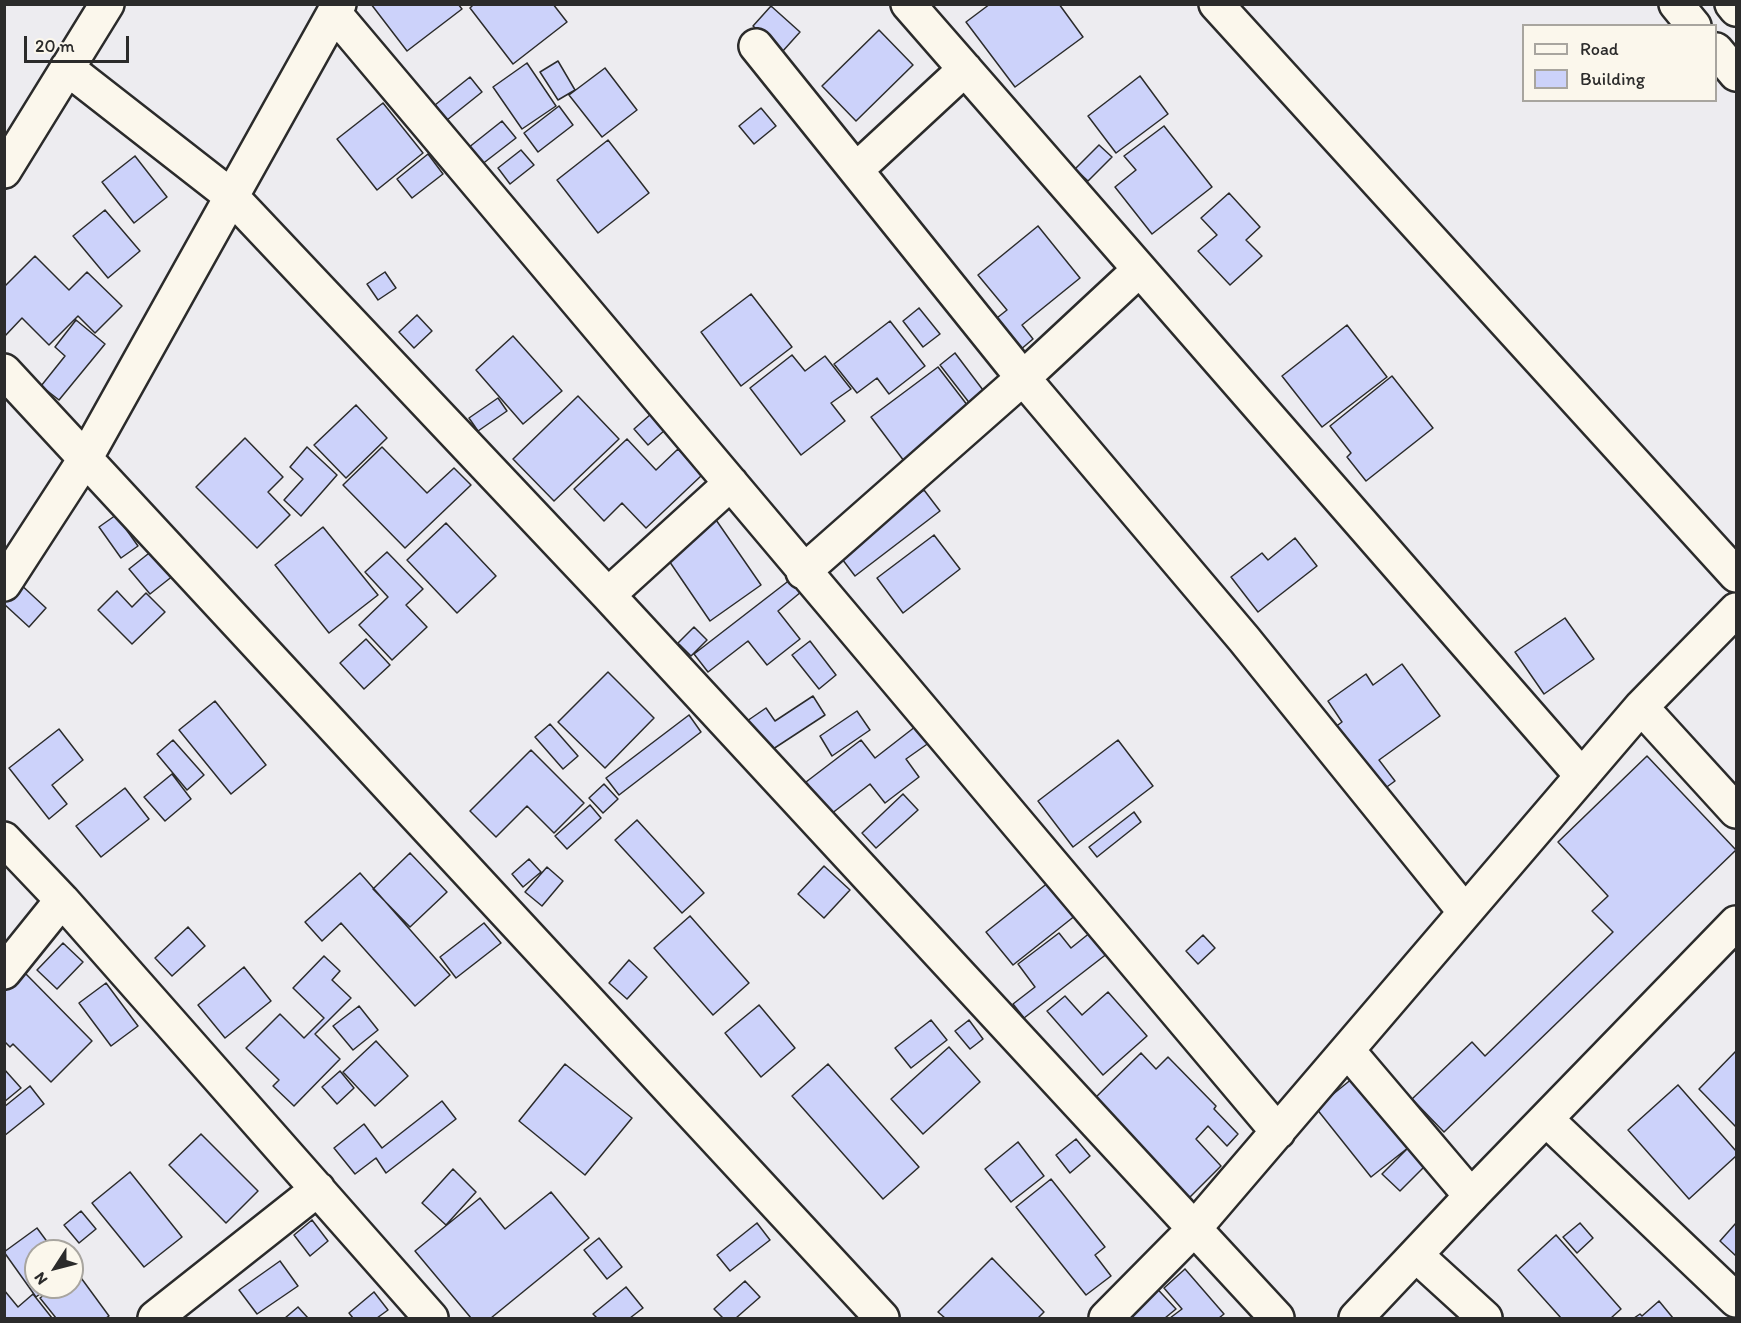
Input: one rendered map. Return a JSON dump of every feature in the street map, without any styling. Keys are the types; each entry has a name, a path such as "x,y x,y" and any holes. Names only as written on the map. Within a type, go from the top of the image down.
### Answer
{"street":[{"path":"4,171 107,4"},
{"path":"908,4 1582,776"},
{"path":"1216,4 1737,575"},
{"path":"1676,4 1692,24"},
{"path":"1732,4 1737,9"},
{"path":"4,584 85,459 337,9 803,572 1278,1132"},
{"path":"756,46 1023,378 1244,639 1466,912"},
{"path":"1717,51 1737,74"},
{"path":"67,68 231,196 608,595 1193,1230 1277,1318"},
{"path":"856,170 965,69"},
{"path":"803,572 1023,378 1139,270"},
{"path":"4,371 882,1318"},
{"path":"608,595 731,483"},
{"path":"1106,1318 1193,1230 1641,707 1737,610"},
{"path":"1641,707 1737,811"},
{"path":"4,839 62,900 431,1318"},
{"path":"4,972 62,900"},
{"path":"1356,1318 1417,1256 1471,1196 1737,923"},
{"path":"1348,1051 1471,1196"},
{"path":"1546,1120 1737,1300"},
{"path":"155,1318 318,1189"},
{"path":"1417,1256 1485,1318"}],"building":[{"path":"371,4 458,4 462,9 407,51"},
{"path":"474,4 553,4 567,22 513,64 470,8"},
{"path":"990,4 1059,4 1083,37 1015,87 966,22"},
{"path":"771,6 800,32 782,52 753,26"},
{"path":"879,30 913,65 856,121 822,86"},
{"path":"558,61 575,90 558,100 540,72"},
{"path":"527,63 556,106 522,129 493,87"},
{"path":"605,68 637,110 602,137 569,95"},
{"path":"1140,76 1168,114 1116,153 1088,116"},
{"path":"470,77 482,92 447,120 435,105"},
{"path":"383,103 423,153 377,190 337,139"},
{"path":"559,106 573,125 538,152 524,133"},
{"path":"761,108 776,126 754,144 739,126"},
{"path":"502,121 516,138 481,165 468,148"},
{"path":"1164,126 1212,187 1152,234 1115,187 1136,170 1124,156"},
{"path":"608,140 649,193 598,233 557,180"},
{"path":"1099,145 1112,157 1088,181 1075,169"},
{"path":"521,150 534,165 510,184 498,168"},
{"path":"428,154 443,174 412,198 397,179"},
{"path":"135,156 167,197 134,223 102,182"},
{"path":"1229,193 1260,227 1246,240 1262,256 1230,285 1198,251 1217,235 1201,218"},
{"path":"105,210 140,251 108,278 73,236"},
{"path":"1038,226 1080,278 1022,325 1033,339 1013,356 988,325 1007,310 978,275"},
{"path":"35,256 69,290 87,272 122,306 95,333 78,316 49,345 22,318 4,337 4,287"},
{"path":"385,272 396,288 378,300 367,284"},
{"path":"751,294 792,347 741,386 701,332"},
{"path":"919,308 940,334 923,347 903,321"},
{"path":"417,315 432,331 414,348 399,332"},
{"path":"76,320 105,344 59,400 41,386 65,356 55,347"},
{"path":"890,321 925,366 889,394 877,378 857,393 834,364"},
{"path":"1347,325 1387,377 1322,427 1282,376"},
{"path":"513,336 562,391 523,424 476,370"},
{"path":"955,353 986,394 971,405 940,365"},
{"path":"792,355 805,371 825,356 851,389 831,403 845,421 801,455 750,388"},
{"path":"938,367 971,410 904,461 871,417"},
{"path":"1392,376 1433,428 1366,481 1347,457 1351,453 1330,426"},
{"path":"578,396 619,439 554,501 513,459"},
{"path":"498,398 507,411 478,431 469,418"},
{"path":"356,405 387,438 346,478 314,445"},
{"path":"651,414 665,430 648,445 634,429"},
{"path":"245,438 283,477 268,492 290,515 257,548 196,487"},
{"path":"627,439 656,470 678,449 702,475 646,528 622,503 604,521 574,489"},
{"path":"307,447 337,475 301,516 284,500 303,479 290,467"},
{"path":"382,447 427,493 454,468 471,485 405,548 343,485"},
{"path":"924,490 940,511 855,576 839,555"},
{"path":"116,515 138,546 121,558 99,527"},
{"path":"714,517 761,585 710,621 663,552"},
{"path":"446,523 496,576 457,613 407,560"},
{"path":"323,527 378,595 329,633 275,565"},
{"path":"934,535 960,569 903,613 877,578"},
{"path":"1295,538 1317,566 1258,612 1231,577 1262,553 1268,560"},
{"path":"153,550 174,575 150,594 129,569"},
{"path":"387,552 423,589 406,605 427,627 392,660 359,625 388,597 365,572"},
{"path":"791,579 801,592 778,611 800,639 767,665 748,641 708,672 694,654"},
{"path":"18,582 46,608 29,627 4,604 4,598"},
{"path":"117,591 132,607 146,593 165,612 132,644 98,610"},
{"path":"1565,618 1594,659 1544,694 1515,652"},
{"path":"694,627 707,640 691,656 678,643"},
{"path":"366,639 390,665 364,689 340,663"},
{"path":"810,641 836,675 819,689 792,655"},
{"path":"1402,664 1440,716 1379,760 1395,781 1373,797 1327,733 1342,722 1328,701 1366,674 1373,685"},
{"path":"608,672 654,718 605,768 558,722"},
{"path":"813,696 825,715 767,753 747,721 766,708 775,721"},
{"path":"215,701 266,765 231,794 179,730"},
{"path":"857,711 870,730 832,756 820,736"},
{"path":"689,715 701,732 619,795 606,778"},
{"path":"920,723 933,740 906,759 919,777 885,803 870,784 831,814 806,782 861,740 875,758"},
{"path":"550,724 578,756 563,769 535,737"},
{"path":"59,729 83,760 52,785 67,804 49,819 9,768"},
{"path":"173,740 204,775 187,790 157,754"},
{"path":"1118,740 1153,786 1073,847 1038,801"},
{"path":"531,750 584,803 554,833 527,806 496,837 470,811"},
{"path":"1647,756 1736,850 1444,1132 1412,1099 1472,1042 1485,1056 1613,932 1592,911 1608,896 1558,842"},
{"path":"172,774 191,799 165,821 144,797"},
{"path":"604,784 618,799 603,813 589,798"},
{"path":"125,788 149,819 101,857 76,826"},
{"path":"903,794 918,810 876,848 862,833"},
{"path":"590,805 601,818 567,849 555,836"},
{"path":"1134,812 1141,822 1097,857 1089,847"},
{"path":"637,820 704,893 682,913 615,840"},
{"path":"410,853 447,892 410,927 373,889"},
{"path":"529,859 541,872 523,887 512,874"},
{"path":"824,866 850,890 824,918 798,894"},
{"path":"547,867 563,881 542,906 525,892"},
{"path":"360,873 450,975 415,1006 341,923 322,941 305,922"},
{"path":"1049,882 1076,915 1013,965 986,932"},
{"path":"690,916 749,983 713,1015 654,948"},
{"path":"484,923 501,943 456,978 440,957"},
{"path":"188,927 205,946 172,976 155,958"},
{"path":"1091,932 1108,953 1024,1018 1013,1004 1035,987 1018,964 1059,933 1071,948"},
{"path":"1203,935 1215,948 1198,964 1186,951"},
{"path":"63,943 83,962 57,989 37,970"},
{"path":"324,956 340,971 332,980 351,998 315,1034 340,1059 294,1106 273,1086 279,1080 246,1048 280,1014 304,1038 324,1018 293,988"},
{"path":"629,960 647,977 627,999 609,983"},
{"path":"244,967 271,1001 225,1038 198,1005"},
{"path":"24,972 92,1041 51,1082 13,1044 10,1047 4,1041 4,992"},
{"path":"106,983 138,1026 111,1046 79,1003"},
{"path":"1108,992 1147,1036 1103,1075 1047,1011 1065,996 1082,1015"},
{"path":"759,1005 795,1048 761,1077 725,1033"},
{"path":"359,1006 378,1030 353,1050 333,1026"},
{"path":"931,1020 947,1040 911,1068 895,1048"},
{"path":"969,1020 983,1039 970,1049 955,1031"},
{"path":"376,1041 408,1076 375,1106 343,1072"},
{"path":"949,1047 980,1082 923,1134 891,1099"},
{"path":"1736,1051 1736,1127 1699,1089"},
{"path":"1141,1053 1156,1069 1168,1057 1216,1106 1214,1109 1238,1134 1227,1146 1208,1126 1196,1139 1221,1166 1186,1201 1093,1100"},
{"path":"565,1064 632,1118 585,1175 519,1121"},
{"path":"828,1064 919,1167 883,1199 792,1096"},
{"path":"4,1069 21,1088 4,1102"},
{"path":"340,1071 354,1088 337,1104 322,1087"},
{"path":"1353,1078 1409,1147 1371,1177 1316,1108"},
{"path":"1678,1085 1736,1151 1736,1156 1689,1199 1628,1130"},
{"path":"30,1086 44,1104 4,1136 4,1107"},
{"path":"442,1101 456,1119 386,1173 376,1158 355,1174 334,1148 364,1124 382,1148"},
{"path":"201,1134 258,1191 226,1223 169,1165"},
{"path":"1076,1139 1090,1156 1070,1173 1056,1155"},
{"path":"1018,1142 1044,1176 1011,1202 985,1169"},
{"path":"1413,1143 1431,1160 1400,1191 1382,1174"},
{"path":"453,1169 476,1192 446,1225 422,1203"},
{"path":"130,1172 182,1237 144,1267 92,1203"},
{"path":"1051,1179 1105,1247 1095,1255 1111,1276 1086,1295 1016,1207"},
{"path":"551,1192 589,1238 491,1318 471,1318 415,1251 480,1198 505,1229"},
{"path":"81,1211 96,1229 84,1239 76,1239 64,1225"},
{"path":"312,1220 328,1241 310,1256 294,1235"},
{"path":"757,1223 770,1240 730,1271 717,1255"},
{"path":"1580,1223 1593,1238 1577,1253 1563,1237"},
{"path":"1736,1223 1736,1256 1720,1241"},
{"path":"37,1228 45,1239 24,1239 24,1280 4,1252"},
{"path":"1556,1235 1621,1309 1611,1318 1561,1318 1518,1270"},
{"path":"599,1238 622,1267 607,1279 584,1250"},
{"path":"992,1258 1044,1312 1038,1318 945,1318 938,1312"},
{"path":"280,1261 298,1286 257,1314 239,1290"},
{"path":"1185,1269 1224,1314 1219,1318 1170,1318 1182,1309 1164,1288"},
{"path":"745,1281 760,1297 736,1318 723,1318 714,1309"},
{"path":"1150,1281 1176,1309 1165,1318 1127,1318"},
{"path":"84,1282 109,1316 106,1318 56,1318 41,1299 84,1299"},
{"path":"626,1287 643,1308 630,1318 597,1318 593,1314"},
{"path":"4,1290 18,1307 27,1299 37,1299 52,1318 4,1318"},
{"path":"374,1292 388,1310 377,1318 353,1318 349,1313"},
{"path":"1659,1301 1673,1318 1634,1318 1640,1314 1642,1316"},
{"path":"298,1307 308,1318 285,1318"}]}
